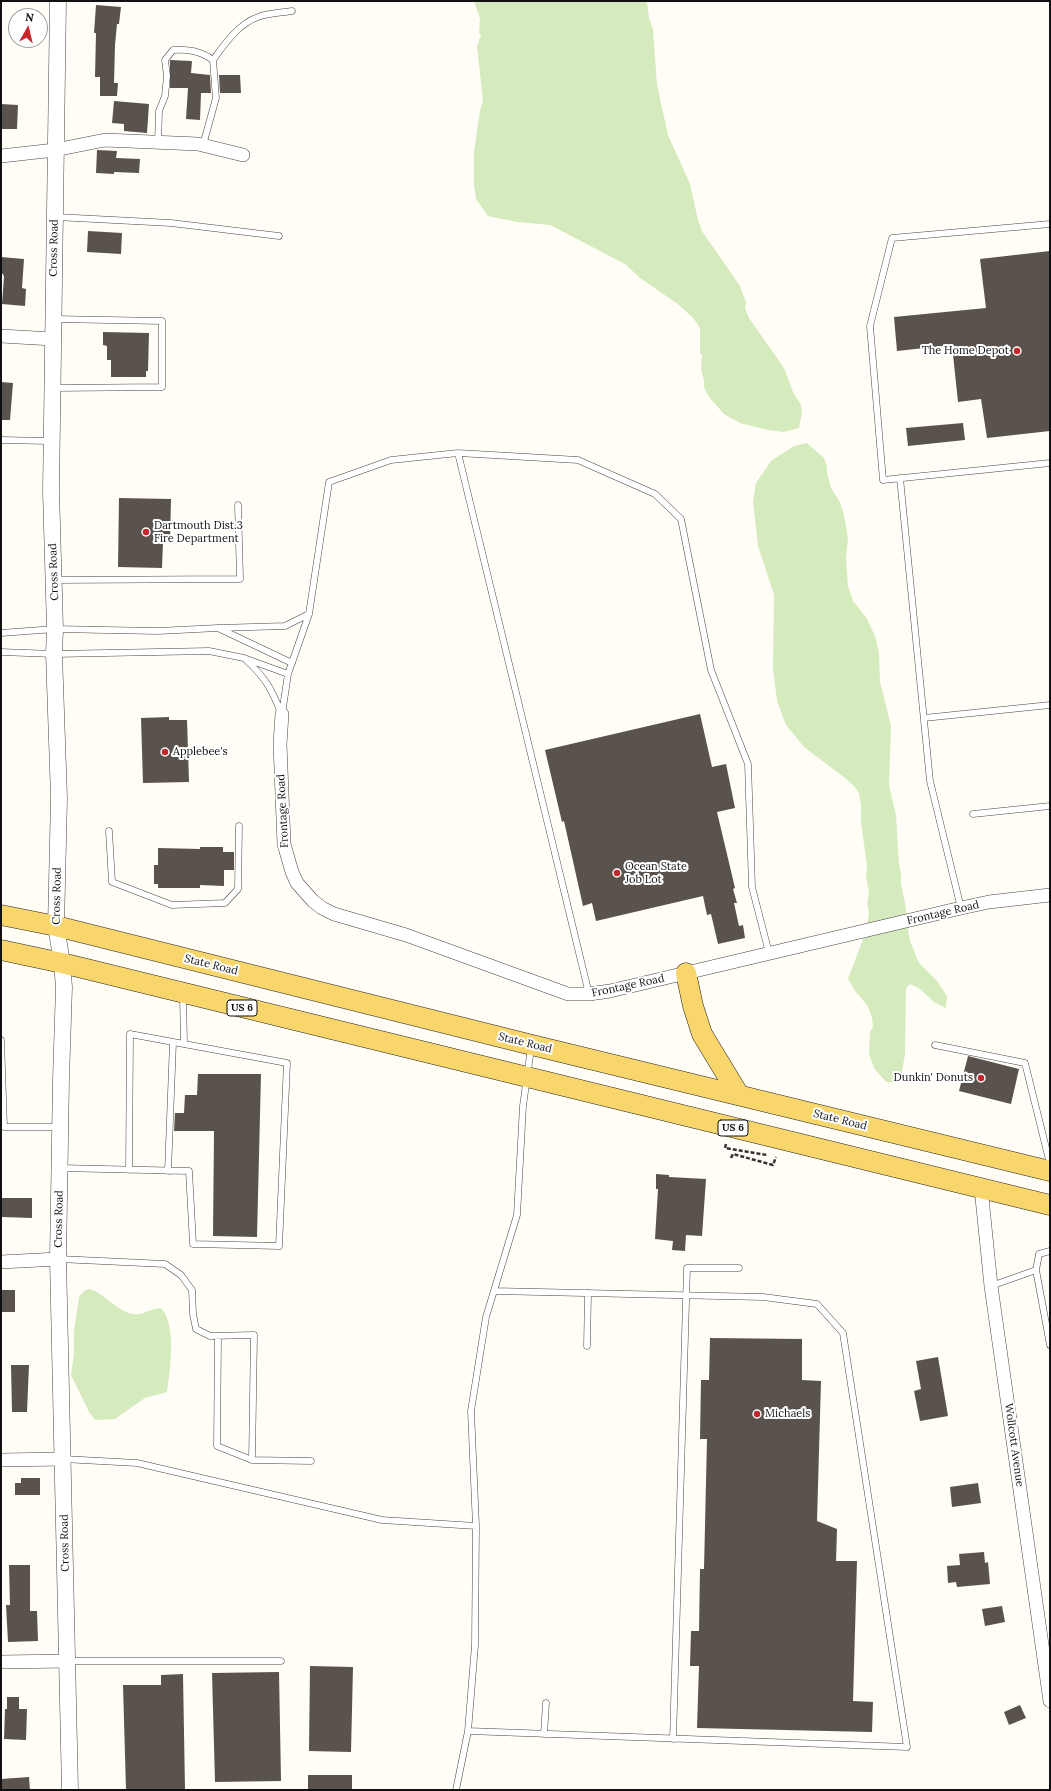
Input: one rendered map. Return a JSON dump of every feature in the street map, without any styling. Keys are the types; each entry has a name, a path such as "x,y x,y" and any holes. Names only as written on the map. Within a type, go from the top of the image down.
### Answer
{"main road":[{"name":"State Road","path":"1,915 56,926 532,1045 1050,1171"},
{"name":"US 6","path":"1,950 62,963 526,1078 1050,1205"},
{"path":"686,973 693,1006 702,1034 739,1095"}],"street":[{"name":"Cross Road","path":"58,1 51,490 55,629 54,654 59,798 56,926 64,987 58,1259 70,1790"},
{"path":"1,156 55,150 105,140 203,144 242,155"},
{"path":"1,336 53,339"},
{"name":"Frontage Road","path":"282,714 280,752 284,844 292,872 298,883 313,901 322,908 334,914 406,935 556,991 568,994 589,994 686,973 989,902 1050,895"},
{"name":"Wollcott Avenue","path":"981,1188 991,1286 1050,1701"},
{"path":"1,1262 58,1259"},
{"path":"1,1460 63,1459"},
{"path":"1,1662 68,1661"}],"lane":[{"path":"203,144 216,98 213,60 227,41 247,23 258,17 292,11"},
{"path":"158,143 159,111 165,96 167,76 165,60 173,50 187,49 203,53 213,60"},
{"path":"55,217 171,223 279,236"},
{"path":"1050,224 892,238 870,326 883,480 1050,463"},
{"path":"52,388 162,387 162,321 54,319"},
{"path":"1,440 52,441"},
{"path":"458,453 589,994"},
{"path":"282,714 288,674 309,614 329,482 391,460 458,453 578,460 654,494 681,519 711,670 748,764 752,887 768,953"},
{"path":"900,478 932,788 961,908"},
{"path":"54,580 240,579 238,506"},
{"path":"1,632 55,629 158,631 285,626 309,614"},
{"path":"218,628 292,664"},
{"path":"1,652 54,654 209,651 244,658 288,674"},
{"path":"244,658 261,674 273,692 282,714"},
{"path":"924,718 1050,705"},
{"path":"973,814 1050,806"},
{"path":"109,831 112,882 172,905 225,904 238,889 239,826"},
{"path":"183,993 184,1044"},
{"path":"60,1168 129,1170 168,1171 189,1171 193,1244 279,1246 287,1063 130,1034 129,1170"},
{"path":"1,1040 3,1127 60,1127"},
{"path":"168,1171 174,1042"},
{"path":"456,1790 468,1731 475,1645 476,1526 471,1411 486,1317 517,1215 526,1078 532,1045"},
{"path":"935,1045 1025,1063 1050,1164"},
{"path":"1050,1251 1040,1254 1036,1270 1050,1345"},
{"path":"58,1259 165,1264 181,1275 192,1290 193,1314 196,1328 210,1336 254,1335 252,1460"},
{"path":"673,1739 687,1268 739,1268"},
{"path":"991,1286 1036,1270"},
{"path":"468,1731 907,1747 843,1333 816,1304 763,1297 494,1291"},
{"path":"587,1346 588,1293"},
{"path":"218,1336 217,1446 252,1460 311,1461"},
{"path":"63,1459 138,1463 382,1520 476,1526"},
{"path":"68,1661 281,1661"},
{"path":"544,1734 546,1703"}],"path":[{"path":"726,1142 725,1148 776,1157 773,1165 733,1154 731,1158"}],"green space":[{"path":"474,1 647,1 649,18 653,29 657,85 668,135 690,184 698,220 702,231 740,286 746,302 745,308 749,318 784,368 793,392 801,405 802,413 799,428 784,432 768,430 740,423 724,414 709,397 704,387 704,380 701,370 702,355 700,353 700,328 694,319 679,305 640,278 625,264 550,225 517,222 488,216 476,199 474,185 474,151 483,100 477,47 481,35 479,33 480,19"},
{"path":"807,443 824,458 831,488 840,502 848,538 846,558 848,586 853,601 866,617 875,636 879,653 880,682 891,726 889,785 896,815 901,884 910,941 919,963 937,981 947,996 946,1008 934,1002 920,989 910,984 906,988 905,1054 901,1078 896,1083 886,1082 874,1068 869,1054 870,1032 873,1027 872,1017 867,1005 855,991 848,979 866,931 869,913 867,904 869,893 866,876 867,866 859,793 845,778 804,747 786,725 777,701 773,668 774,595 758,546 753,501 756,483 771,461 794,446"},
{"path":"89,1289 100,1294 121,1309 133,1314 140,1314 161,1308 169,1325 171,1348 167,1392 145,1398 115,1419 95,1420 89,1412 71,1375 74,1353 74,1331 79,1297 84,1291"}],"building":[{"path":"96,5 121,7 119,24 117,24 115,45 114,83 118,83 117,96 100,96 100,77 95,77 96,33 94,33"},
{"path":"170,60 192,61 191,73 210,75 211,93 201,93 200,120 186,119 188,88 170,88"},
{"path":"219,75 240,75 241,93 220,93"},
{"path":"114,101 149,104 147,133 124,131 124,124 112,123"},
{"path":"1,104 18,105 17,129 1,129"},
{"path":"97,150 117,151 116,158 140,159 139,173 96,173"},
{"path":"88,231 122,233 121,254 87,252"},
{"name":"The Home Depot","path":"1050,251 1050,431 987,438 981,399 958,402 952,345 897,351 894,317 986,308 980,259"},
{"path":"1,257 24,259 22,288 26,289 25,306 2,304 4,277 1,273"},
{"path":"103,332 149,333 148,371 146,371 146,377 111,377 111,360 107,360 107,346 103,345"},
{"path":"1,382 13,383 10,420 1,420"},
{"path":"963,423 965,440 908,446 906,428"},
{"path":"119,498 171,499 170,542 163,542 162,568 118,567"},
{"path":"700,714 712,767 726,764 735,808 717,812 735,888 733,889 737,903 734,903 739,926 743,925 745,938 718,944 711,914 707,915 703,896 596,921 592,903 583,906 564,821 562,822 545,750"},
{"name":"Applebee's","path":"169,717 169,720 187,720 189,782 143,783 141,718"},
{"path":"200,847 223,847 223,852 234,852 234,870 224,870 224,886 200,885 200,888 158,888 158,884 154,884 154,865 158,865 158,848 200,849"},
{"path":"968,1056 1019,1069 1011,1104 959,1091"},
{"path":"198,1074 261,1074 257,1237 213,1236 214,1131 174,1131 175,1113 184,1113 185,1095 197,1095"},
{"path":"656,1174 669,1175 669,1177 706,1179 702,1236 686,1235 685,1251 672,1250 673,1241 655,1239 658,1189 656,1189"},
{"path":"1,1198 32,1198 32,1218 2,1217"},
{"path":"1,1290 15,1290 15,1312 1,1312"},
{"path":"710,1338 802,1339 802,1380 821,1381 817,1521 837,1529 836,1561 857,1561 853,1701 873,1702 872,1732 697,1728 699,1666 690,1666 691,1631 699,1631 700,1569 704,1569 707,1439 700,1439 701,1380 709,1380"},
{"path":"938,1357 948,1416 920,1421 914,1391 921,1389 916,1361"},
{"path":"11,1365 29,1365 27,1412 12,1412"},
{"path":"21,1478 40,1478 40,1495 15,1495 15,1483 21,1483"},
{"path":"978,1483 981,1503 952,1507 950,1487"},
{"path":"984,1552 985,1563 988,1562 990,1584 957,1587 956,1582 948,1583 947,1566 960,1565 959,1554"},
{"path":"9,1565 30,1565 30,1611 37,1611 38,1641 8,1642 6,1605 10,1605"},
{"path":"1002,1606 1005,1622 985,1626 982,1609"},
{"path":"310,1666 353,1667 351,1752 309,1751"},
{"path":"279,1672 281,1781 215,1782 212,1673"},
{"path":"183,1674 185,1790 126,1790 123,1685 161,1685 161,1675"},
{"path":"7,1697 19,1697 19,1709 27,1709 26,1740 4,1739"},
{"path":"1020,1705 1026,1718 1009,1725 1004,1712"},
{"path":"308,1775 352,1775 352,1790 308,1790"},
{"path":"29,1777 30,1790 1,1790 1,1779"}],"place":[{"name":"The Home Depot","path":"1017,351"},
{"name":"Dartmouth Dist.3 Fire Department","path":"146,532"},
{"name":"Applebee's","path":"165,752"},
{"name":"Ocean State Job Lot","path":"617,873"},
{"name":"Dunkin' Donuts","path":"981,1078"},
{"name":"Michaels","path":"757,1414"}]}
